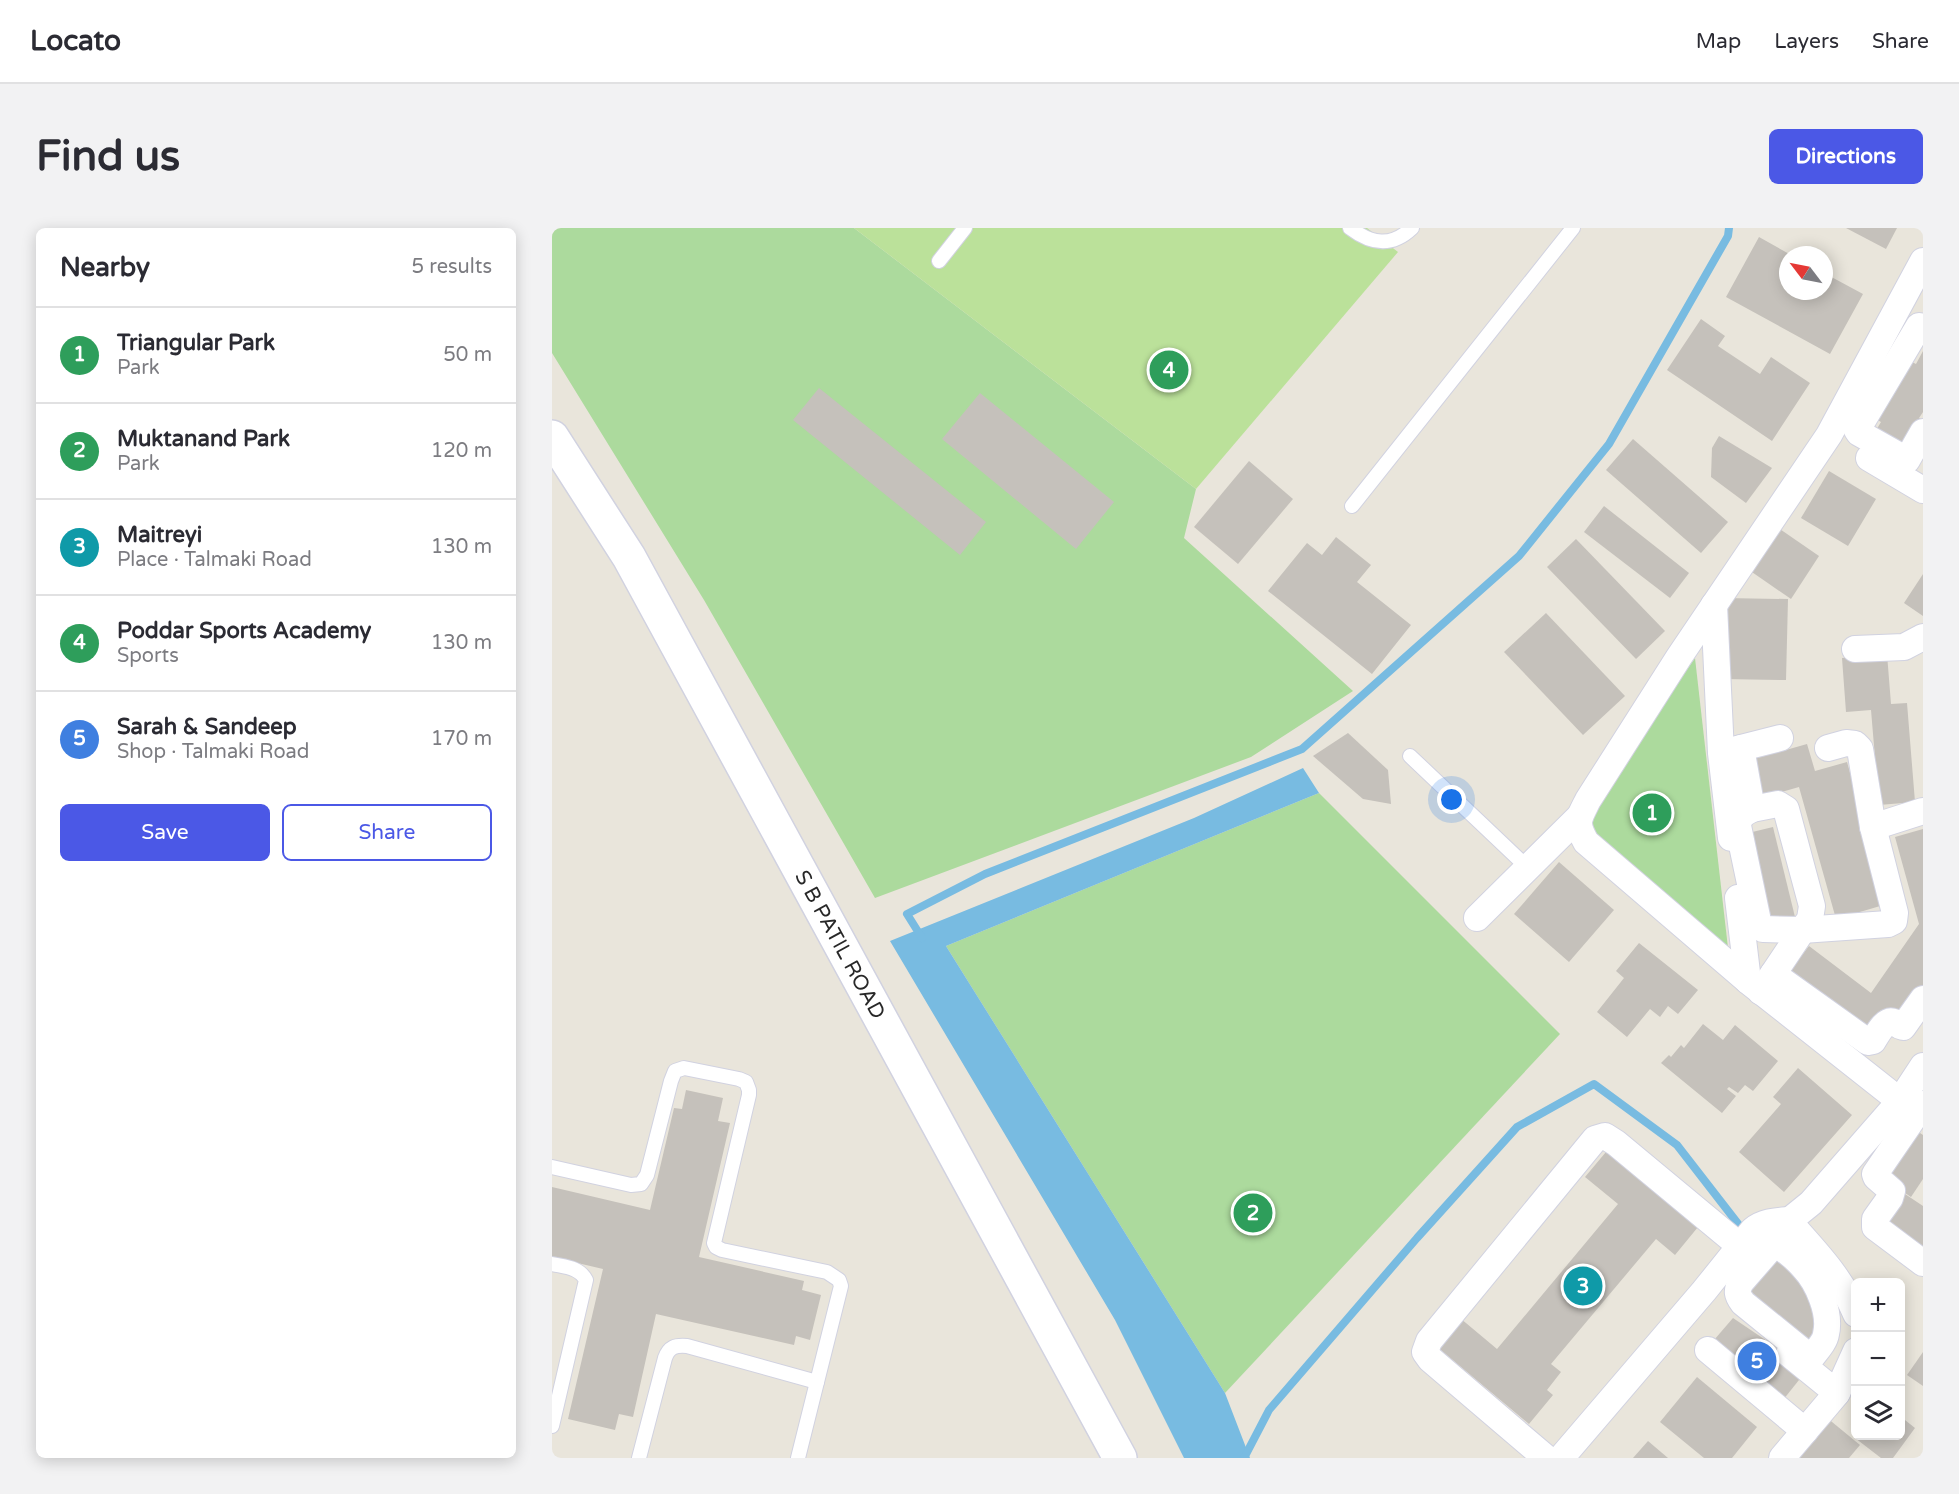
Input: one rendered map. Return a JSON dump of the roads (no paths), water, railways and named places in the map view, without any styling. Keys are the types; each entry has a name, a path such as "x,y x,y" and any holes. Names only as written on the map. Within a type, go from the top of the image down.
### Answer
{"street":[{"path":"1923,261 1878,345 1871,382 1857,429 1878,454 1923,490"},
{"path":"1477,918 1580,816 1673,666 1829,435 1871,382 1900,357 1921,327 1895,312"},
{"path":"1878,345 1900,357"},
{"path":"1829,435 1878,454 1906,460 1923,432"},
{"name":"S B PATIL ROAD","path":"552,437 629,557 1120,1458"},
{"path":"1714,605 1760,982"},
{"path":"1855,649 1904,647 1923,637"},
{"path":"1731,750 1780,738"},
{"path":"1760,982 1802,930 1810,919 1812,906 1786,809 1778,804 1752,809 1744,813 1738,826 1758,924 1763,929 1802,930 1888,924 1894,921 1896,914 1873,827 1860,749 1855,744 1846,743 1828,748"},
{"path":"1731,750 1752,809"},
{"path":"1873,827 1923,811"},
{"path":"1580,816 1578,827 1586,842 1760,982 1913,1098"},
{"path":"1760,982 1868,1042 1873,1041 1889,1021 1903,1027 1923,999"},
{"path":"1923,1066 1913,1098 1875,1174 1892,1191 1874,1223 1875,1227 1923,1263"},
{"path":"1841,1386 1813,1356 1809,1357 1743,1303 1738,1296 1738,1288 1741,1282 1790,1235 1811,1203 1913,1098"},
{"path":"1546,1458 1430,1359 1425,1352 1430,1341 1594,1139 1605,1136 1616,1143 1740,1246"},
{"path":"1562,1458 1753,1230 1760,1225 1771,1222 1827,1265 1851,1303"},
{"path":"1790,1235 1823,1302 1826,1316 1826,1336 1813,1356"},
{"path":"1823,1302 1851,1305"},
{"path":"1740,1313 1841,1386"},
{"path":"1708,1350 1804,1431"},
{"path":"1782,1458 1841,1386 1851,1363"}],"lane":[{"path":"939,261 965,228"},
{"path":"1350,228 1363,238 1382,242 1396,239 1412,228"},
{"path":"1352,506 1390,455 1573,228"},
{"path":"1410,756 1528,868"},
{"path":"552,1167 631,1185 641,1184 647,1175 672,1075 675,1071 684,1068 746,1082 749,1090 714,1243 722,1250 827,1272 839,1281 841,1286 798,1458"},
{"path":"552,1264 576,1269 585,1276 586,1280 552,1426"},
{"path":"639,1458 665,1358 672,1347 687,1346 817,1382"}],"water":[{"path":"1303,768 1319,793 946,946 1225,1393 1250,1458 1184,1458 1115,1320 890,941 1194,818"}],"waterway":[{"path":"922,938 907,914 985,874 1302,749 1519,556 1609,444 1728,236 1729,228"},
{"path":"1244,1458 1269,1410 1417,1238 1517,1127 1594,1084 1677,1145 1739,1225"}],"place":[{"name":"Poddar Sports Academy","path":"1169,370"},
{"name":"Triangular Park","path":"1652,813"},
{"name":"Muktanand Park","path":"1253,1213"},
{"name":"Maitreyi","path":"1583,1286"},
{"name":"Sarah & Sandeep","path":"1757,1361"}]}
